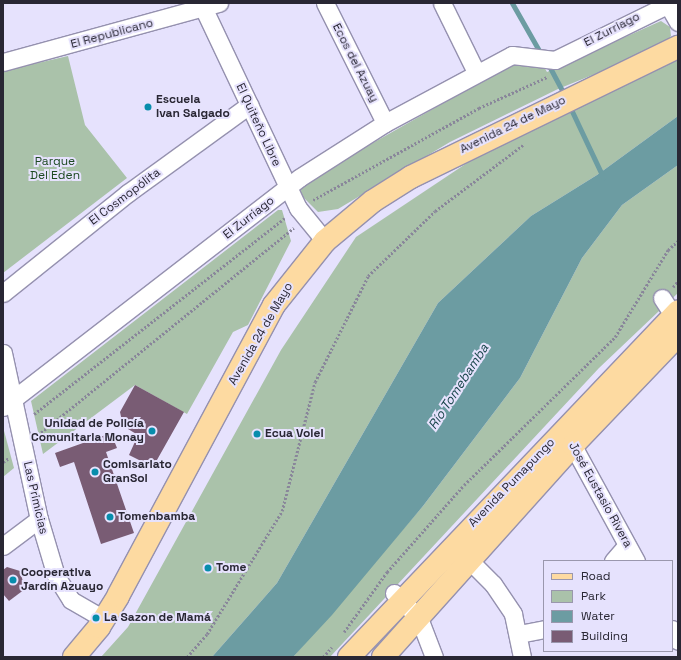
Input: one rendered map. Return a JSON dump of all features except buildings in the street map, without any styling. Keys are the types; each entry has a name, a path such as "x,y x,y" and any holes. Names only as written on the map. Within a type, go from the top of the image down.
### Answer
{"main road":[{"name":"Avenida 24 de Mayo","path":"74,657 104,619 274,305 325,241 386,191 542,111 678,47"},
{"name":"Avenida Pumapungo","path":"383,657 471,562 568,437 674,317"},
{"name":"Avenida Pumapungo","path":"349,657 398,597 568,437"}],"street":[{"name":"Ecos del Azuay","path":"325,3 385,123"},
{"path":"442,3 476,72"},
{"name":"El Zurriago","path":"8,403 287,188 385,123 476,72 512,55 552,68 669,4"},
{"path":"669,4 678,22"},
{"name":"El Republicano","path":"3,62 208,5"},
{"name":"El Quiteño Libre","path":"208,5 249,105 287,188 301,214 325,241"},
{"name":"El Cosmopólita","path":"3,292 128,193 249,105"},
{"name":"Las Primicias","path":"3,353 8,403 19,426 39,519 61,588 71,600 104,619"},
{"name":"José Eustasio Rivera","path":"568,437 635,560"},
{"path":"3,546 39,519"},
{"path":"614,560 627,545"},
{"path":"471,562 503,598 519,634 522,657"},
{"path":"398,597 419,618 434,657"},
{"path":"519,634 543,629"},
{"path":"673,631 678,641"}],"path":[{"path":"19,426 301,214 479,108 552,68"},
{"path":"187,657 207,634 282,511 315,382 368,276 435,210 483,175"},
{"path":"24,447 240,268 301,214"},
{"path":"344,633 387,572 464,485 615,337 668,250 678,241"}],"green space":[{"path":"661,21 670,27 671,36 659,48 558,89 450,142 338,209 318,212 301,195 301,186 311,178 535,51 547,72"},
{"name":"Parque Del Eden","path":"68,56 85,125 127,178 3,273 3,71"},
{"path":"678,58 678,116 597,175 531,216 438,303 277,583 212,657 101,657 128,627 281,350 356,237 473,159"},
{"path":"678,165 678,293 599,368 330,657 293,657 423,506 520,378 582,258 622,205"},
{"path":"278,210 282,210 291,241 248,325 233,332 187,414 135,385 43,454 31,401"},
{"path":"3,427 14,468 3,477"}],"water":[{"name":"Río Tomebamba","path":"678,116 678,165 622,205 582,258 520,378 423,506 332,615 293,657 212,657 277,583 438,303 531,216 597,175"}],"waterway":[{"path":"512,3 541,54"},
{"path":"547,62 565,96"},
{"path":"569,105 603,177"}],"place":[{"name":"Escuela Ivan Salgado","path":"148,107"},
{"name":"Unidad de Policía Comunitaria Monay","path":"152,431"},
{"name":"Ecua Volei","path":"257,434"},
{"name":"Comisariato GranSol","path":"95,472"},
{"name":"Tomenbamba","path":"110,517"},
{"name":"Tome","path":"208,568"},
{"name":"Cooperativa Jardín Azuayo","path":"13,580"},
{"name":"La Sazon de Mamá","path":"96,618"}]}
